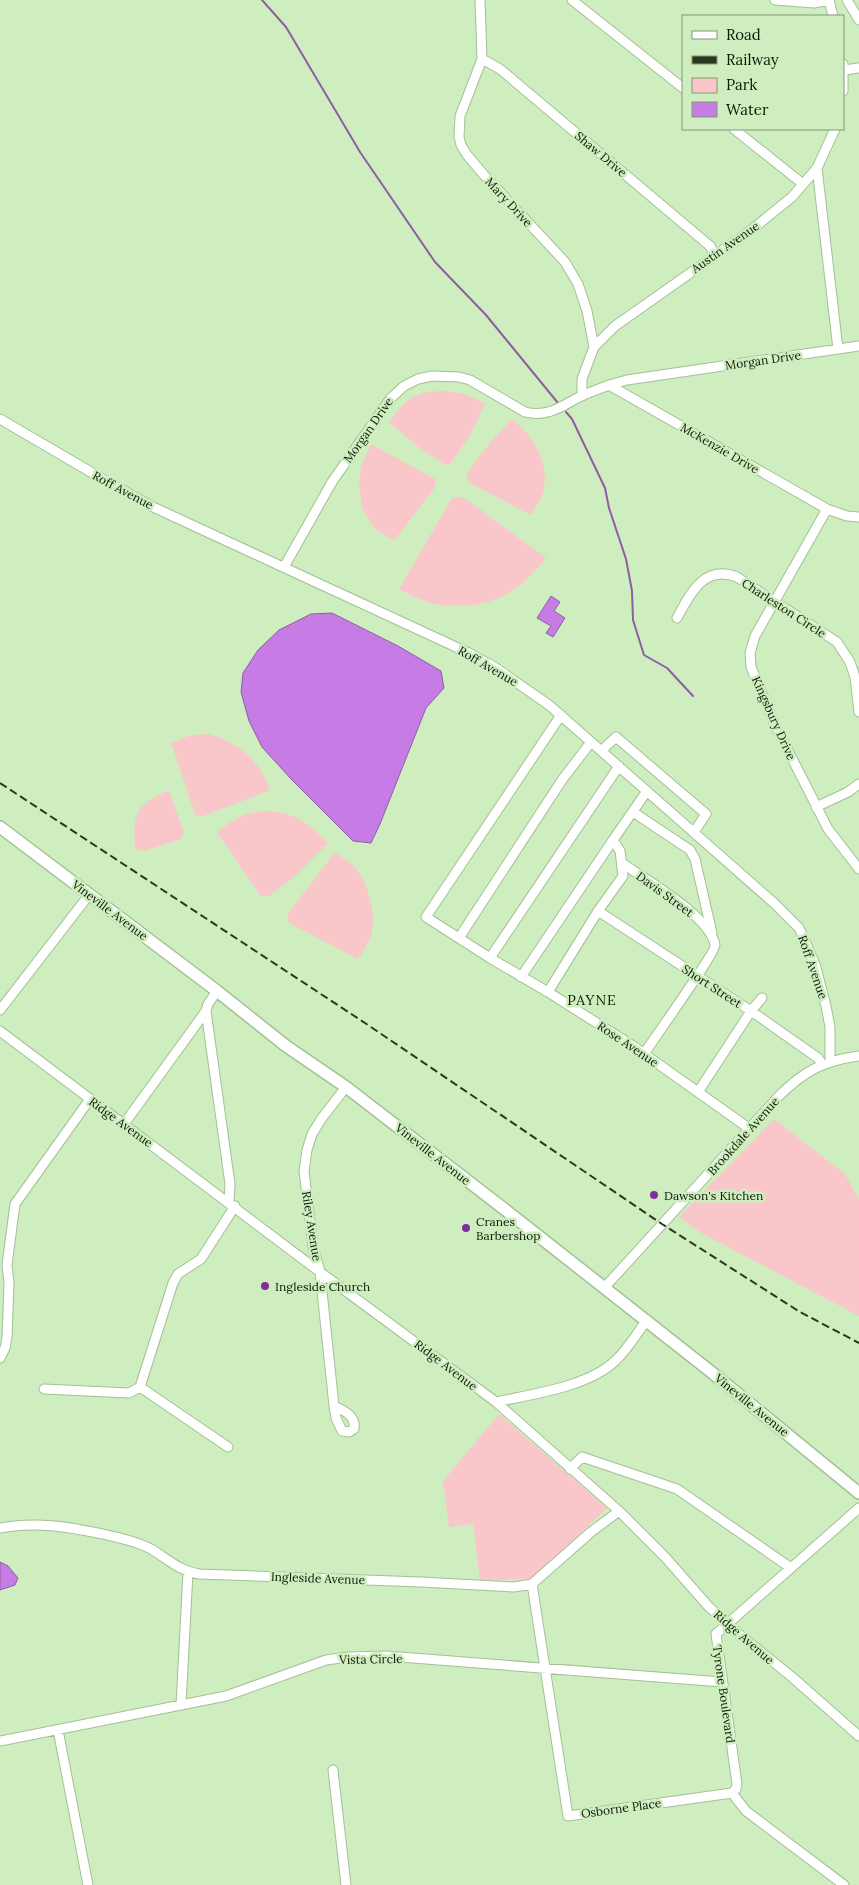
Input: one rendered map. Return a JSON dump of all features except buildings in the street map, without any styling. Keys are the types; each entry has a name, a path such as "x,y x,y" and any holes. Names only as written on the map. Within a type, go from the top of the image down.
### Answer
{"main road":[{"name":"Vineville Avenue","path":"0,826 217,991 286,1046 346,1087 605,1287 859,1493"}],"street":[{"name":"Mary Drive","path":"480,0 482,59 460,116 461,146 573,272 584,298 594,347"},
{"path":"572,0 682,87"},
{"path":"774,0 814,3 828,0 833,15"},
{"path":"847,0 859,20"},
{"name":"Shaw Drive","path":"482,59 500,69 710,246 716,255"},
{"path":"844,67 859,68"},
{"path":"735,130 804,184"},
{"name":"Austin Avenue","path":"594,347 615,326 771,215 792,197 818,168 836,130"},
{"path":"818,168 838,349"},
{"name":"Morgan Drive","path":"609,385 627,380 859,346"},
{"path":"594,347 582,379 582,396 609,385"},
{"name":"Morgan Drive","path":"284,567 332,482 390,399 404,386 418,379 432,376 459,377 470,380 525,412 532,414 550,413 582,396"},
{"name":"McKenzie Drive","path":"609,385 827,509 848,516 859,517"},
{"name":"Roff Avenue","path":"0,419 153,506 476,656 520,684 561,715 775,904 799,928 815,964 826,1006 831,1032 826,1063"},
{"name":"Kingsbury Drive","path":"827,509 752,644 750,659 751,667 775,725 816,807 837,844 859,869"},
{"name":"Charleston Circle","path":"677,618 697,586 715,575 729,574 737,578 837,642 857,677 859,712"},
{"name":"Rose Avenue","path":"561,715 426,917 644,1054 750,1129"},
{"path":"601,751 616,737 706,814 694,832"},
{"path":"459,938 562,780 591,742"},
{"path":"490,958 619,766"},
{"path":"816,807 848,792 859,784"},
{"path":"521,977 647,791"},
{"path":"633,812 690,850 695,859 715,948 644,1054"},
{"path":"548,992 623,876 620,851 613,840"},
{"name":"Davis Street","path":"622,863 693,912 703,923 714,943"},
{"path":"0,1010 89,895"},
{"name":"Short Street","path":"598,912 751,1011 826,1063"},
{"path":"124,1124 206,1011 208,1004 217,991"},
{"path":"698,1092 751,1011 762,998"},
{"path":"44,1389 129,1393 140,1387 173,1283 178,1274 201,1259 232,1204 206,1011"},
{"name":"Ridge Avenue","path":"0,1030 320,1272 496,1402 620,1511 665,1556 709,1607 859,1736"},
{"name":"Brookdale Avenue","path":"605,1287 796,1080 826,1063 859,1056"},
{"name":"Riley Avenue","path":"334,1406 320,1272 314,1246 304,1175 307,1150 315,1130 346,1087"},
{"path":"0,1358 5,1348 4,1329 9,1284 4,1266 15,1204 90,1099"},
{"path":"496,1402 564,1386 596,1374 616,1360 647,1320"},
{"path":"140,1387 228,1447"},
{"path":"570,1469 582,1457 677,1489 791,1568"},
{"name":"Tyrone Boulevard","path":"732,1793 737,1784 716,1634 859,1508"},
{"path":"532,1584 584,1538 620,1511"},
{"name":"Ingleside Avenue","path":"0,1528 13,1525 49,1525 116,1537 151,1549 177,1567 199,1574 412,1581 514,1587 532,1584"},
{"path":"181,1705 188,1572"},
{"name":"Osborne Place","path":"532,1584 568,1816 732,1793"},
{"name":"Vista Circle","path":"0,1742 226,1696 312,1664 348,1657 387,1656 722,1682"},
{"path":"58,1730 88,1885"},
{"path":"333,1770 346,1885"},
{"path":"732,1793 746,1811 844,1885"}],"green space":[{"path":"445,391 471,396 485,404 469,437 451,463 446,465 418,447 389,422 401,407 412,398 425,393"},
{"path":"511,419 520,426 534,443 543,464 544,487 541,498 531,515 468,482 466,475 483,451"},
{"path":"371,444 435,479 436,486 394,541 374,528 362,508 359,486 361,466"},
{"path":"463,497 546,558 517,588 495,600 469,606 436,605 399,589 452,498"},
{"path":"208,734 219,737 238,747 254,761 270,790 201,817 195,814 171,743 191,735"},
{"path":"169,790 184,833 181,839 144,851 135,849 135,827 138,812 149,801"},
{"path":"264,811 285,814 300,819 328,843 295,876 268,897 260,895 217,832 239,817"},
{"path":"335,852 349,862 361,875 368,890 372,907 372,932 368,943 358,959 289,923 287,915"},
{"path":"774,1119 845,1174 859,1200 859,1316 701,1233 679,1217"},
{"path":"499,1414 607,1508 533,1579 480,1580 473,1524 449,1527 443,1481"}],"water":[{"path":"551,596 560,602 554,611 565,618 553,637 546,633 551,626 537,618"},
{"path":"332,613 398,646 441,671 444,688 426,708 371,843 353,841 262,747 249,721 241,692 243,673 258,650 279,630 311,614"},
{"path":"0,1562 8,1566 18,1578 15,1585 0,1590"}],"waterway":[{"path":"262,0 286,27 360,152 435,262 486,315 558,403"},
{"path":"566,412 572,419 605,488 609,508 626,559 632,591 633,620 644,655 667,668 693,696"}],"railway":[{"path":"0,783 365,1023 662,1224 800,1312 859,1343"}],"place":[{"name":"Dawson's Kitchen","path":"654,1195"},
{"name":"Cranes Barbershop","path":"466,1228"},
{"name":"Ingleside Church","path":"265,1286"}],"district":[{"name":"PAYNE","path":"592,1000"}]}
